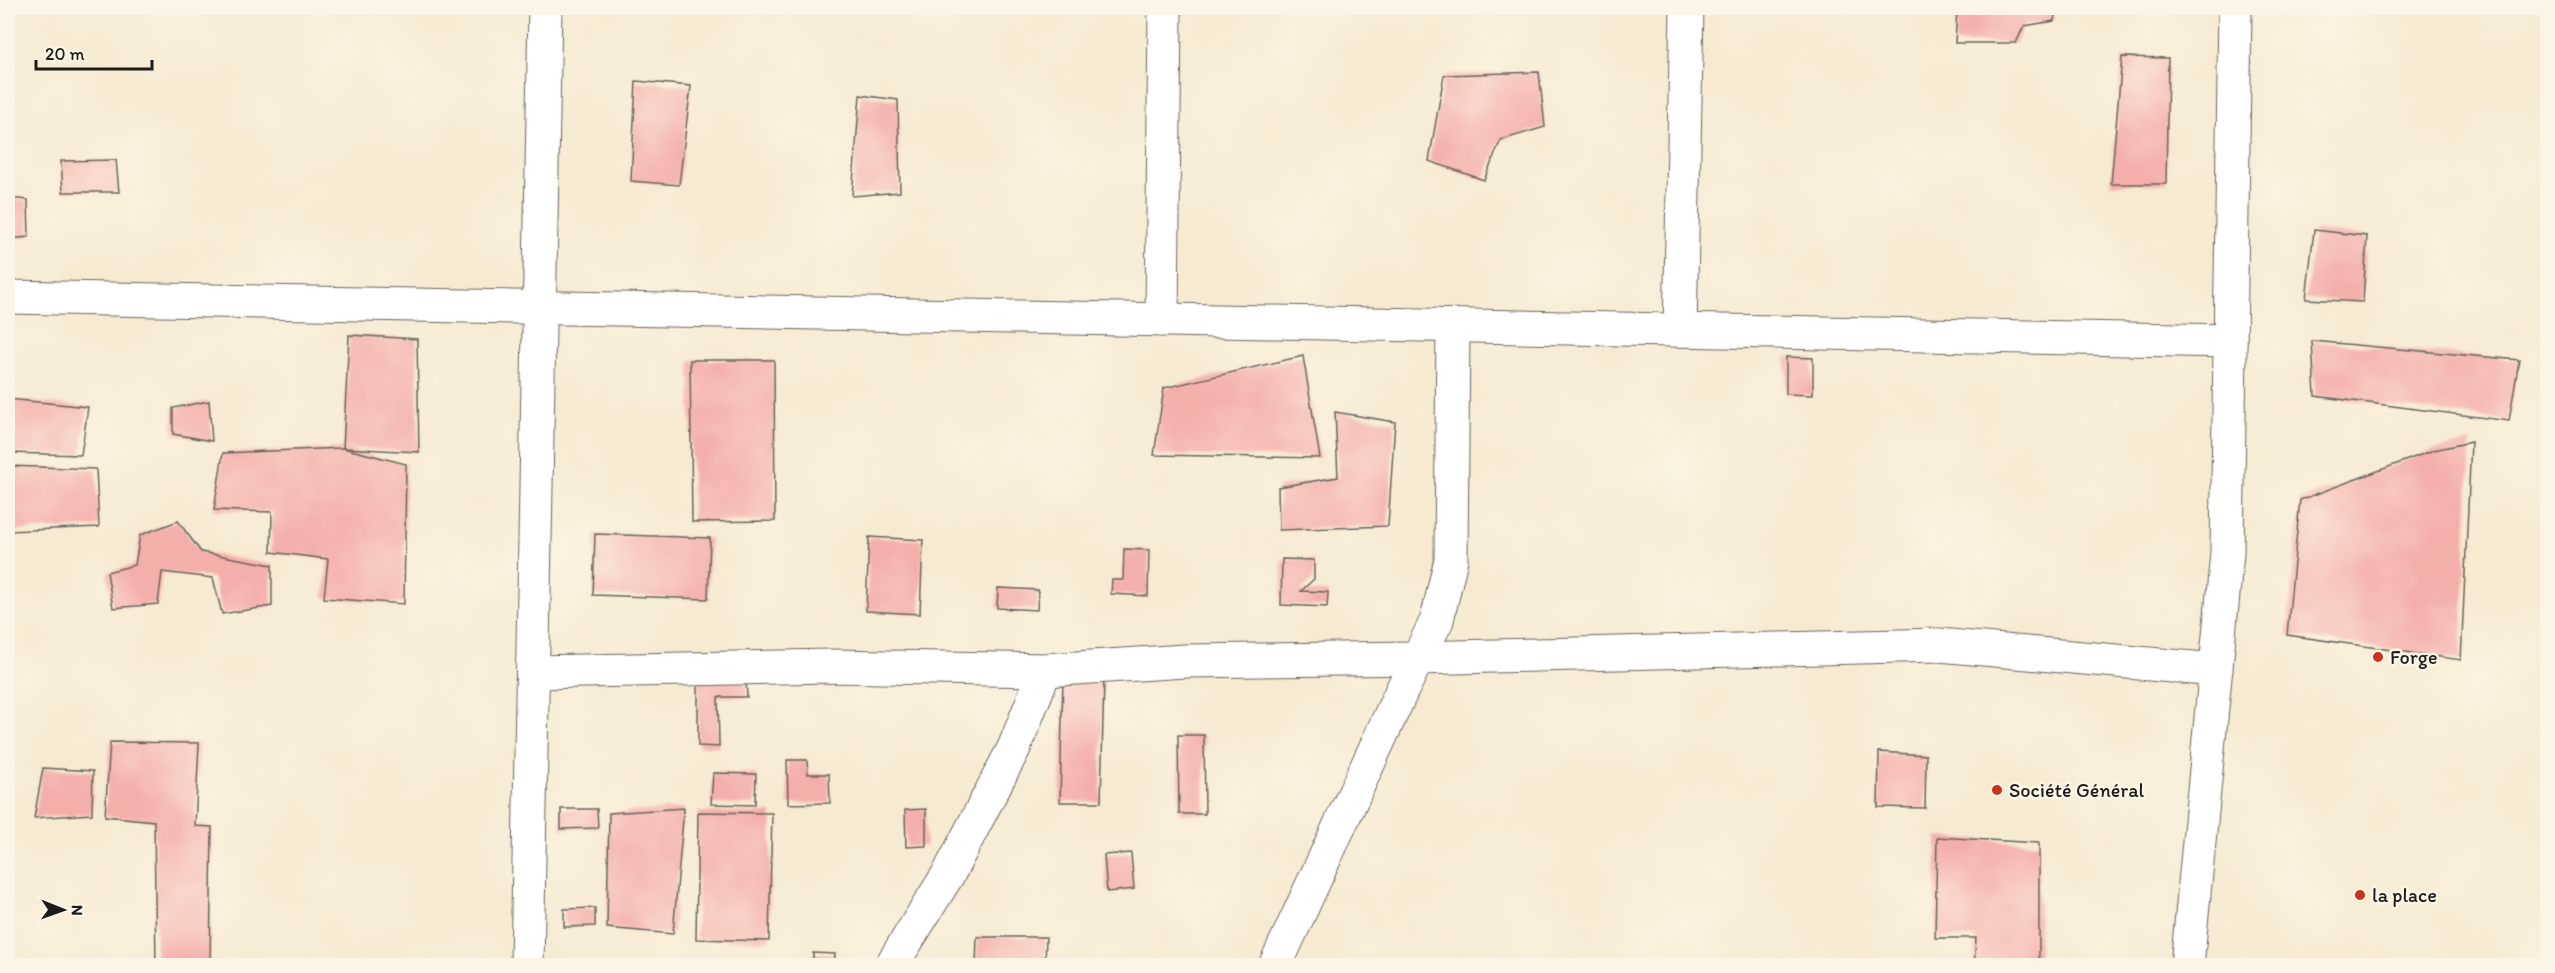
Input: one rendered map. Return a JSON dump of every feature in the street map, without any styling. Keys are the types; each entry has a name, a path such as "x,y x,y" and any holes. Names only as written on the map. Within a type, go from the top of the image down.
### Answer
{"street":[{"path":"527,966 545,8"},
{"path":"1162,320 1165,8"},
{"path":"1680,330 1688,8"},
{"path":"2187,966 2227,553 2235,8"},
{"path":"8,297 2230,340"},
{"path":"1275,966 1437,620 1451,559 1453,326"},
{"path":"533,672 831,666 1045,670 1185,660 1418,658 1939,645 2216,670"},
{"path":"891,966 949,873 1014,748 1045,670"}],"building":[{"path":"1957,8 2056,8 2054,21 2024,26 2016,43 1955,43"},
{"path":"2122,57 2168,58 2166,184 2111,184"},
{"path":"1539,72 1545,127 1501,140 1484,180 1429,161 1444,75"},
{"path":"636,81 691,86 679,185 631,181"},
{"path":"860,95 898,100 900,192 852,196"},
{"path":"116,160 119,192 63,192 61,161"},
{"path":"8,198 28,200 29,237 8,239"},
{"path":"2314,230 2367,236 2363,302 2306,299"},
{"path":"349,335 417,339 419,452 343,448"},
{"path":"2312,341 2519,360 2509,421 2315,396"},
{"path":"1303,356 1320,458 1154,455 1164,388"},
{"path":"1786,357 1813,358 1813,395 1786,394"},
{"path":"690,360 774,360 775,521 692,522"},
{"path":"8,399 88,407 81,455 8,453"},
{"path":"209,401 212,441 173,434 173,408"},
{"path":"1335,412 1395,422 1388,526 1279,530 1278,487 1338,477"},
{"path":"2471,442 2461,660 2287,635 2300,500 2434,450"},
{"path":"343,448 406,464 404,604 324,598 328,559 271,552 272,512 214,510 223,453"},
{"path":"8,466 96,469 99,527 8,531"},
{"path":"178,521 201,552 272,565 272,606 222,614 213,578 162,572 158,604 113,608 107,572 135,565 140,535"},
{"path":"595,534 710,538 708,599 593,595"},
{"path":"869,537 923,540 920,614 866,611"},
{"path":"1124,549 1149,550 1148,596 1111,594 1112,580 1123,580"},
{"path":"1282,559 1314,560 1314,579 1301,591 1328,592 1327,607 1281,605"},
{"path":"998,588 1038,590 1037,610 997,608"},
{"path":"1063,677 1104,678 1101,802 1060,802"},
{"path":"698,680 746,680 747,697 718,697 719,747 698,746"},
{"path":"1178,735 1204,735 1205,814 1179,814"},
{"path":"110,742 199,743 195,826 212,827 210,964 156,966 154,821 105,816"},
{"path":"1879,752 1926,755 1925,808 1878,807"},
{"path":"787,760 807,760 808,774 829,774 830,803 788,804"},
{"path":"43,768 93,771 92,814 34,818"},
{"path":"713,773 756,774 755,805 711,804"},
{"path":"684,808 673,934 607,928 609,813"},
{"path":"561,809 597,809 598,828 561,829"},
{"path":"926,809 926,846 906,847 905,810"},
{"path":"698,812 772,813 769,941 696,939"},
{"path":"1937,837 2039,843 2039,966 1974,966 1976,938 1935,938"},
{"path":"1131,853 1134,889 1107,892 1104,855"},
{"path":"595,908 595,926 564,927 564,909"},
{"path":"977,937 1046,937 1045,966 976,966"},
{"path":"813,953 835,954 834,966 813,966"}],"place":[{"name":"Forge","path":"2378,657"},
{"name":"Société Général","path":"1997,790"},
{"name":"la place","path":"2360,895"}]}
